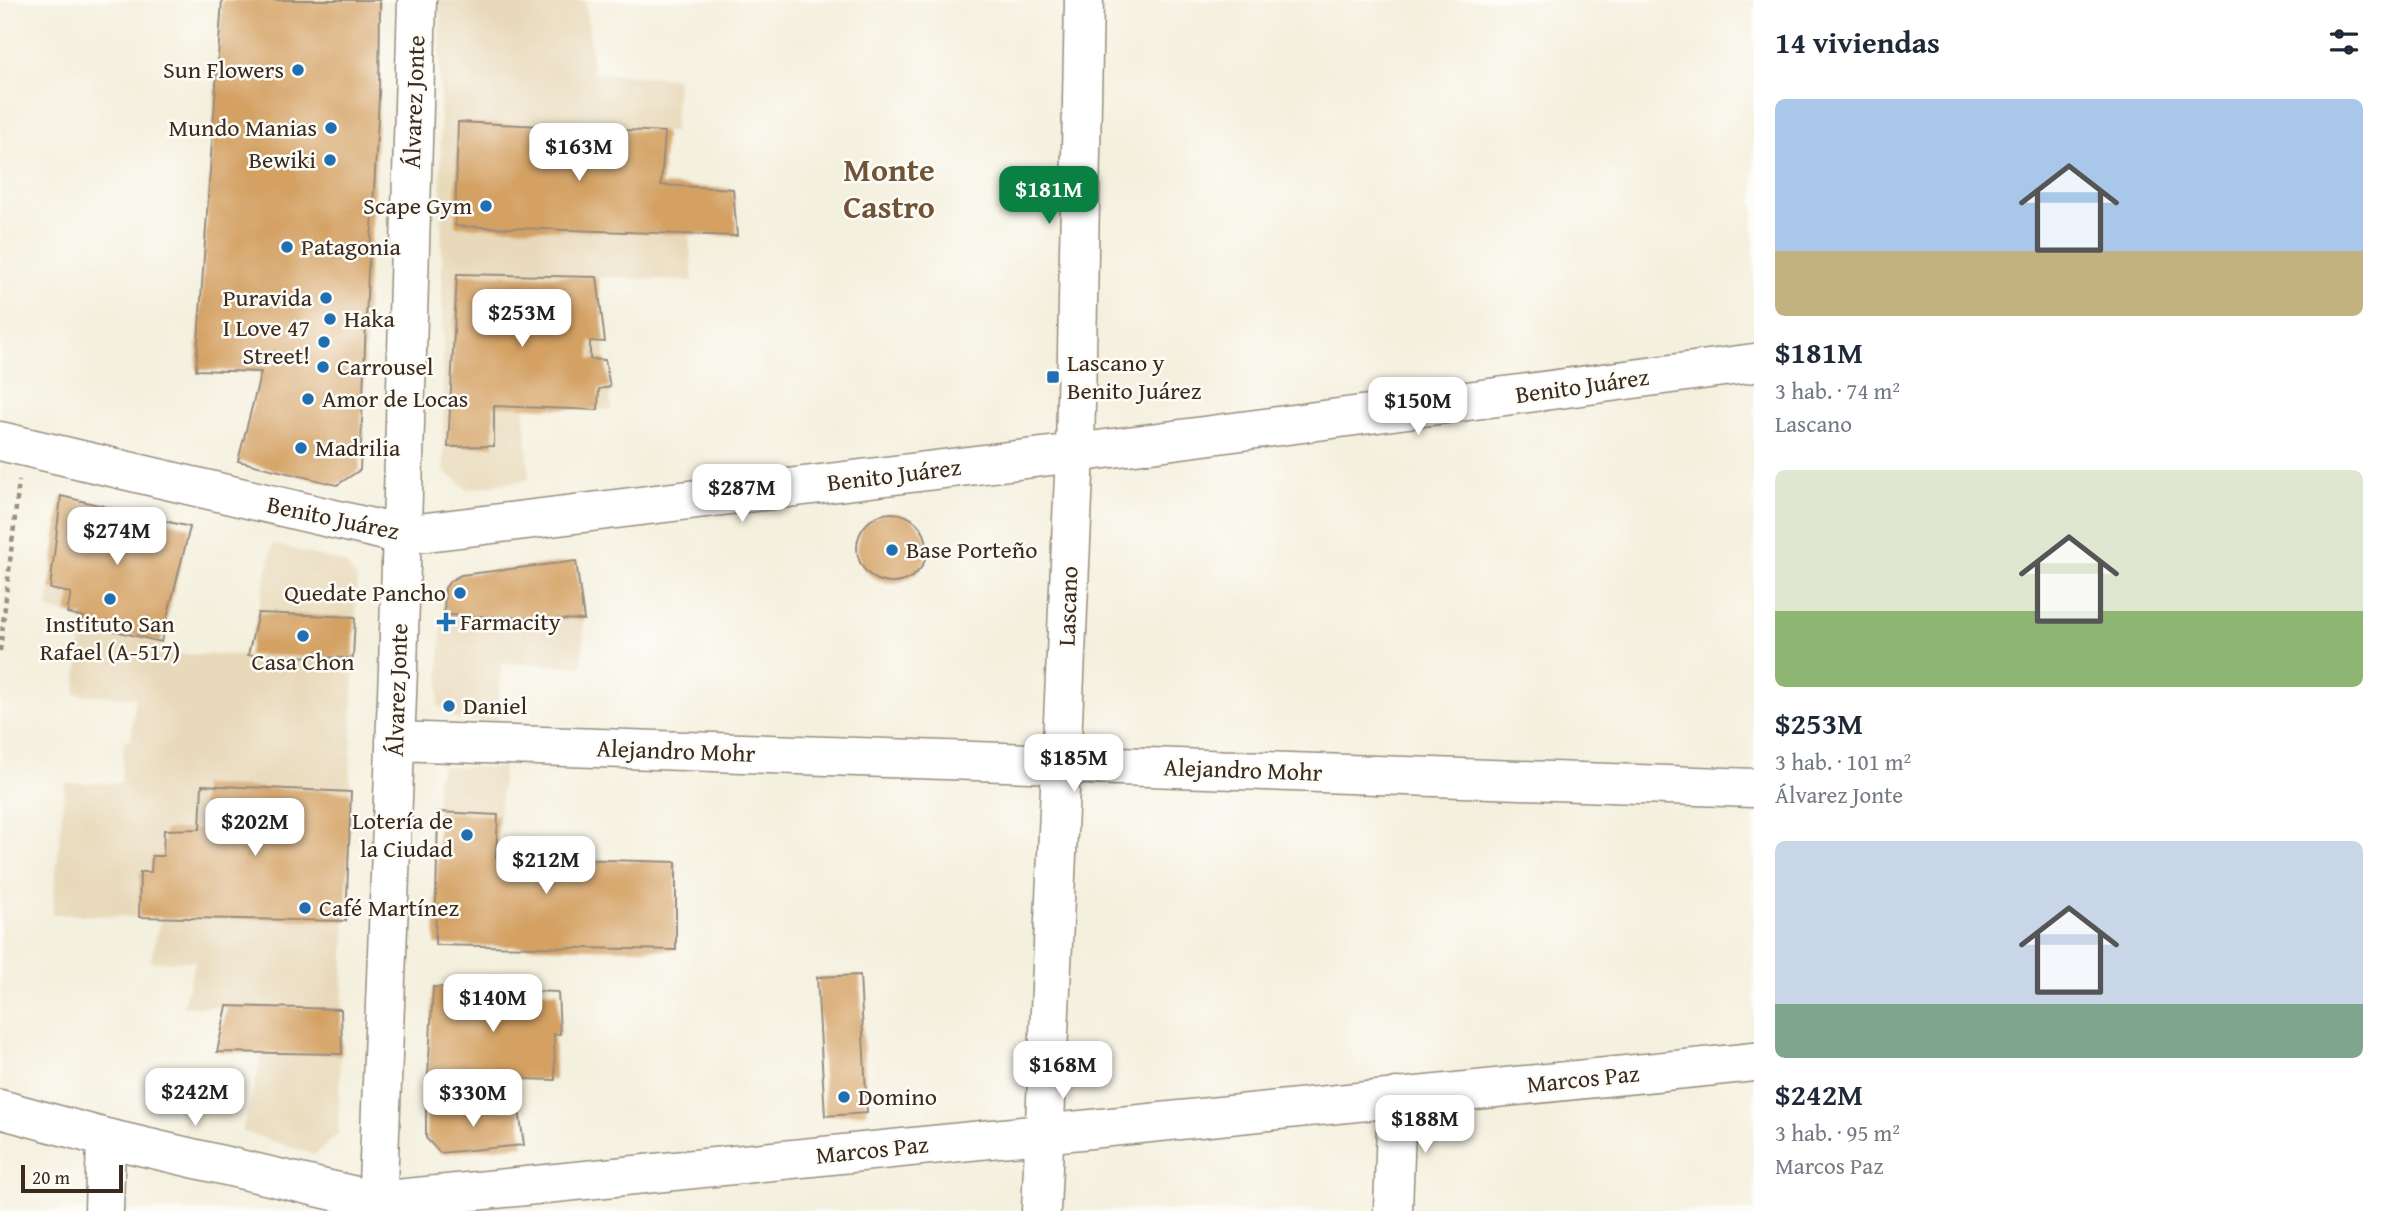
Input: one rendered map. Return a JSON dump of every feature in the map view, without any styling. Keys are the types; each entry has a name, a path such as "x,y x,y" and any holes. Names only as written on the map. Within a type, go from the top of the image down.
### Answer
{"street":[{"name":"Álvarez Jonte","path":"377,1206 402,536 417,0"},
{"name":"Lascano","path":"1041,1211 1074,453 1084,0"},
{"name":"Benito Juárez","path":"11,444 402,536 1074,453 1754,363"},
{"name":"Alejandro Mohr","path":"395,741 1754,788"},
{"name":"Marcos Paz","path":"0,1109 377,1206 1044,1133 1754,1062"},
{"path":"1393,1211 1398,1097"},
{"path":"104,1211 106,1138"}],"path":[{"path":"0,651 11,444"}],"shaded area":[{"path":"439,0 585,0 594,73 677,78 674,132 665,132 662,185 733,189 737,236 689,234 693,281 598,277 612,410 525,407 529,480 467,489 444,471"},
{"path":"61,496 190,527 158,654 248,655 273,544 345,563 357,578 338,1134 315,1155 242,1131 263,1052 217,1052 226,1007 183,1007 195,961 150,962 161,918 52,914 65,783 121,783 124,740 131,741 135,697 75,694 84,617 48,609"},
{"path":"576,561 584,620 582,667 501,663 498,722 458,720 438,705 443,589 456,574"},
{"path":"442,766 503,768 496,857 437,854 437,777"},
{"path":"433,987 558,992 560,1034 554,1035 555,1080 516,1079 524,1145 443,1155 425,1138"}],"building":[{"path":"222,0 380,0 379,98 368,271 360,470 337,485 238,461 261,372 196,370"},
{"path":"458,122 665,132 661,185 733,189 737,236 455,226"},
{"path":"457,274 597,277 605,342 590,341 590,359 605,360 610,387 599,389 598,410 494,406 494,446 448,447"},
{"name":"Instituto San Rafael (A-517)","path":"61,496 190,527 161,642 83,623 84,617 67,613 71,593 50,589"},
{"name":"Base Porteño","path":"892,513 917,523 927,548 917,573 892,583 867,573 857,548 867,523"},
{"path":"576,561 584,620 444,615 445,588 450,581 461,575"},
{"name":"Casa Chon","path":"258,613 355,617 353,658 248,655"},
{"path":"202,785 351,792 346,921 139,917 140,872 151,872 152,856 163,856 164,830 200,829"},
{"path":"438,812 498,815 496,857 676,862 676,950 435,945"},
{"path":"860,975 867,1113 825,1116 817,977"},
{"path":"433,987 558,992 560,1034 554,1034 555,1080 428,1076"},
{"path":"227,1006 341,1009 342,1054 217,1052"},
{"path":"426,1108 519,1110 524,1145 440,1153 426,1138"}],"place":[{"name":"Sun Flowers","path":"298,70"},
{"name":"Mundo Manias","path":"331,128"},
{"name":"Bewiki","path":"330,160"},
{"name":"Scape Gym","path":"486,206"},
{"name":"Patagonia","path":"287,247"},
{"name":"Puravida","path":"326,298"},
{"name":"Haka","path":"330,319"},
{"name":"I Love 47 Street!","path":"324,342"},
{"name":"Carrousel","path":"323,367"},
{"name":"Lascano y Benito Juárez","path":"1053,377"},
{"name":"Amor de Locas","path":"308,399"},
{"name":"Madrilia","path":"301,448"},
{"name":"Base Porteño","path":"892,550"},
{"name":"Quedate Pancho","path":"460,593"},
{"name":"Instituto San Rafael (A-517)","path":"110,599"},
{"name":"Farmacity","path":"446,622"},
{"name":"Casa Chon","path":"303,636"},
{"name":"Daniel","path":"449,706"},
{"name":"Lotería de la Ciudad","path":"467,835"},
{"name":"Café Martínez","path":"305,908"},
{"name":"Domino","path":"844,1097"}],"district":[{"name":"Monte Castro","path":"889,188"}]}
